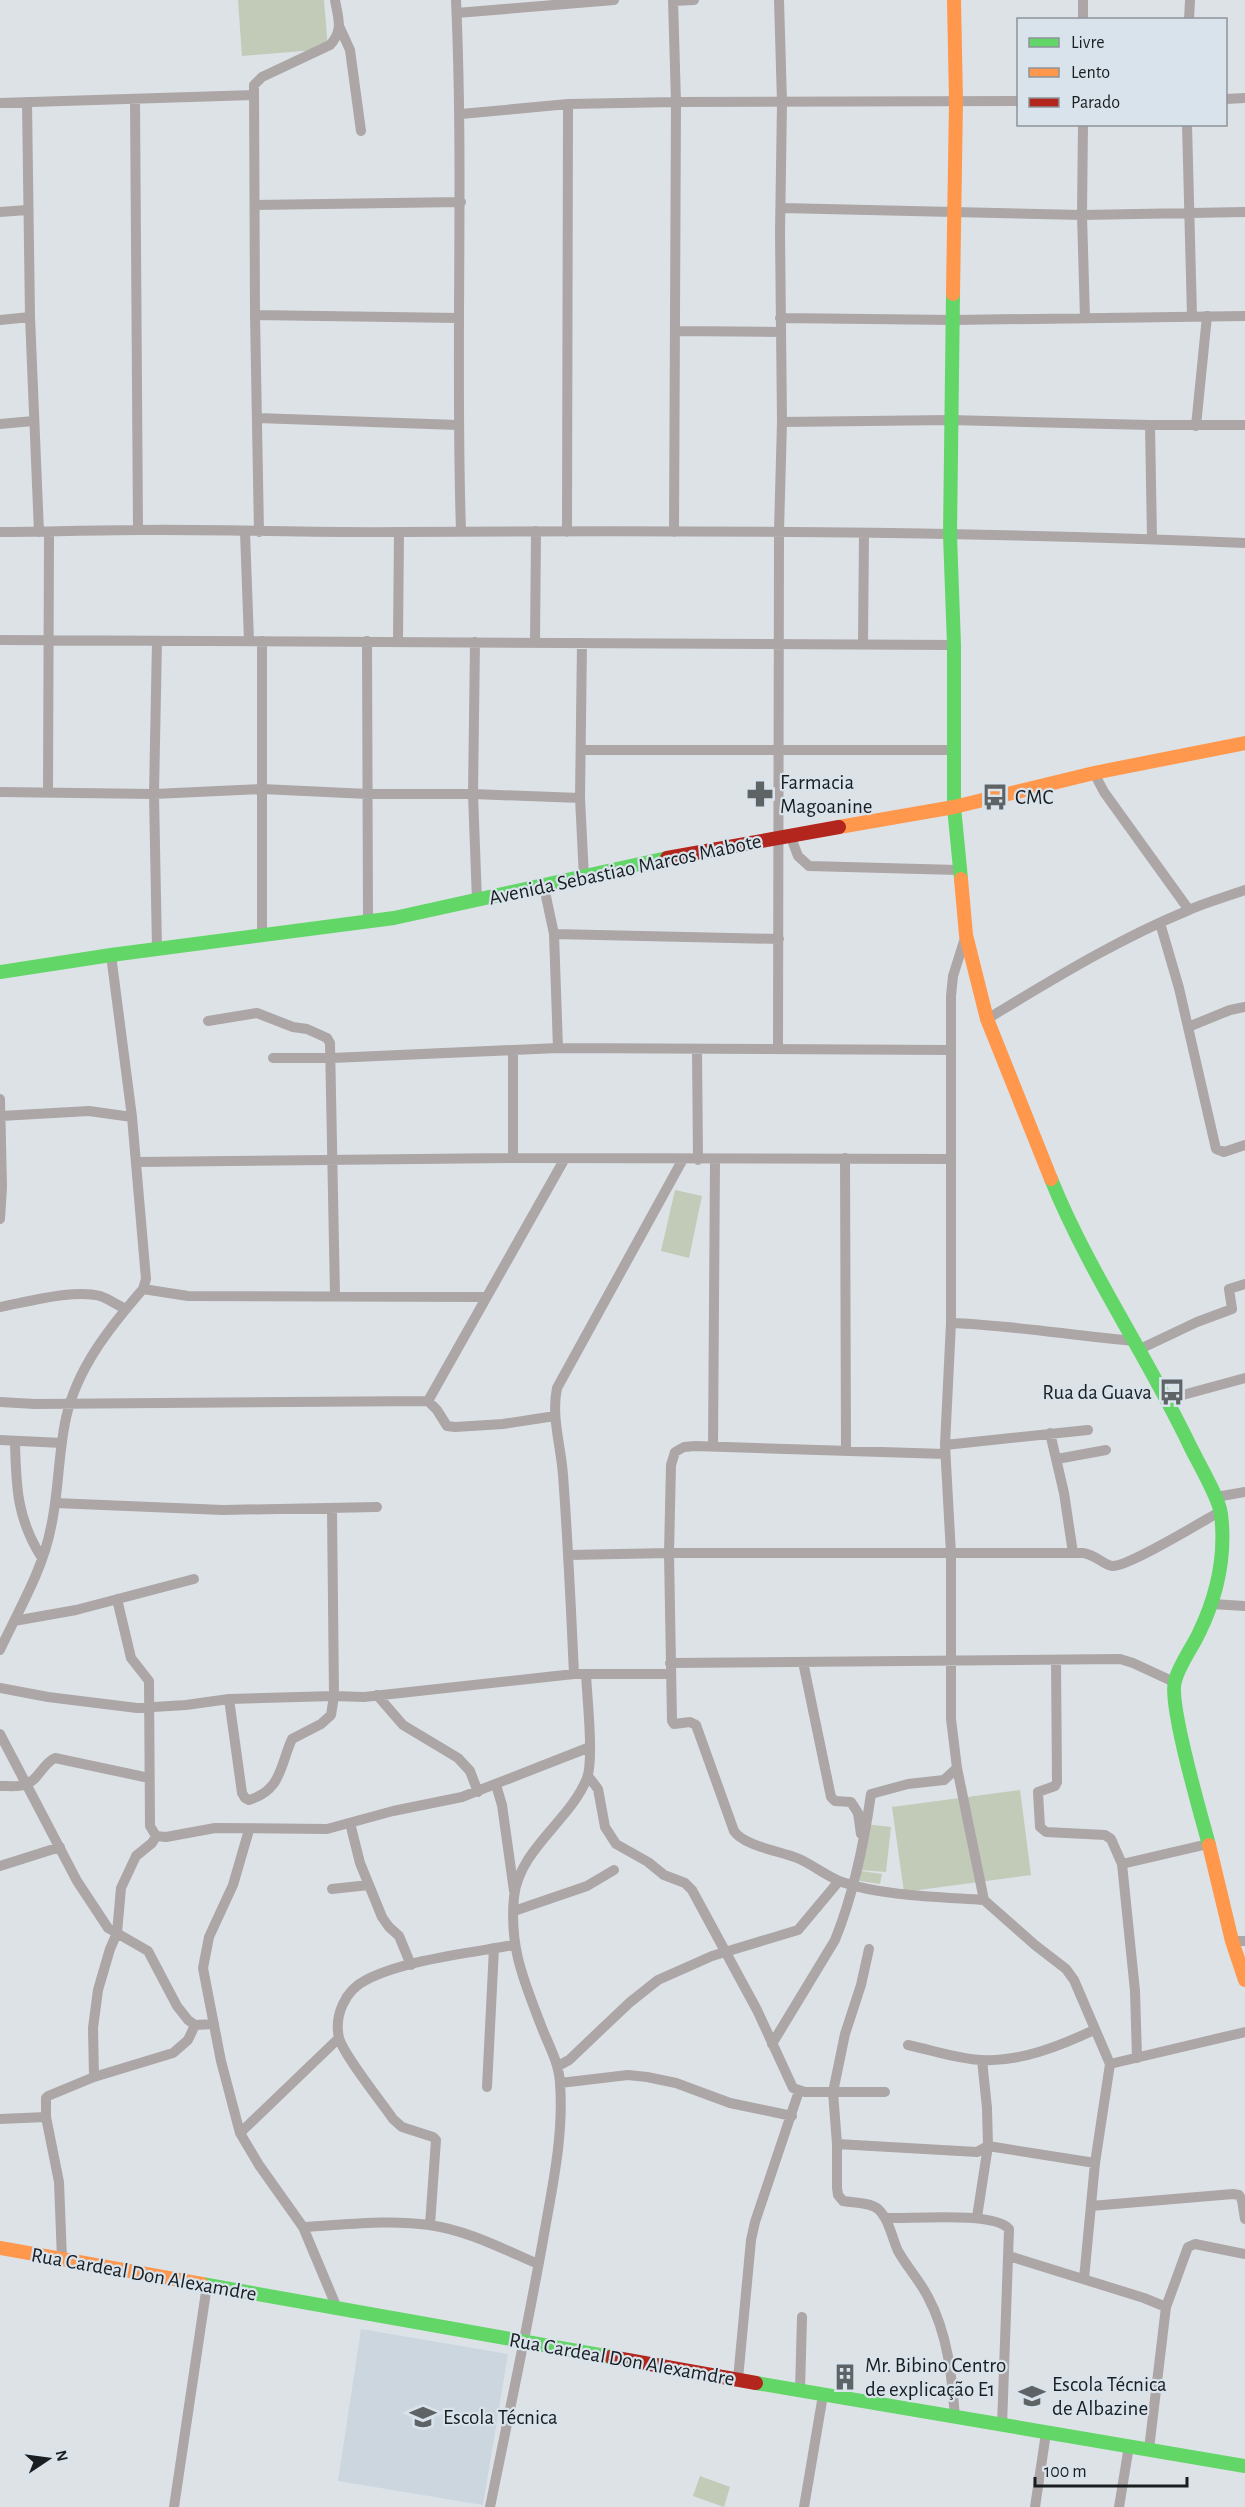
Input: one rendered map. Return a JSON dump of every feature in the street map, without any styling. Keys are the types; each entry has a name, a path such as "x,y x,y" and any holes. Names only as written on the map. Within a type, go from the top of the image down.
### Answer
{"main road":[{"path":"954,0 956,101 950,535 954,645 954,807 958,870 966,935 987,1019 1057,1194 1100,1279 1168,1399 1221,1510 1222,1563 1212,1604 1174,1682 1175,1707 1208,1844 1238,1941 1245,1980"},
{"name":"Avenida Sebastiao Marcos Mabote","path":"0,972 111,955 368,922 544,887 705,850 954,807 1094,773 1245,742"},
{"name":"Rua Cardeal Don Alexamdre","path":"0,2248 800,2391 1245,2466"}],"street":[{"path":"334,0 340,28 350,50 362,131"},
{"path":"456,0 461,114 458,318 461,531"},
{"path":"457,13 614,0"},
{"path":"674,532 676,102 673,1 694,0"},
{"path":"778,1048 783,836 778,752 782,422 780,318 782,102 779,1 792,0"},
{"path":"1083,0 1083,18"},
{"path":"1189,18 1190,0"},
{"path":"259,532 254,85 258,80 330,45 338,37 340,28"},
{"path":"0,103 254,95"},
{"path":"1227,99 1245,98"},
{"path":"135,100 138,530"},
{"path":"461,114 568,104 1017,101"},
{"path":"27,102 27,210 33,421 44,532 50,639 48,793"},
{"path":"567,532 568,104"},
{"path":"1083,126 1082,215 1085,318"},
{"path":"1187,126 1192,316"},
{"path":"255,205 461,202"},
{"path":"782,208 955,214 1082,215 1245,212"},
{"path":"0,212 27,210"},
{"path":"255,315 458,318"},
{"path":"1196,426 1207,316"},
{"path":"780,318 954,320 1245,316"},
{"path":"0,320 30,317"},
{"path":"675,331 780,332"},
{"path":"258,418 458,425"},
{"path":"782,422 950,420 1196,426 1245,425"},
{"path":"0,424 33,421"},
{"path":"1150,425 1152,539"},
{"path":"0,531 779,531 1245,543"},
{"path":"535,643 536,531"},
{"path":"245,532 249,641"},
{"path":"398,640 399,532"},
{"path":"863,644 864,533"},
{"path":"0,640 398,640 954,645"},
{"path":"157,640 154,794 157,949"},
{"path":"262,641 262,936"},
{"path":"367,641 368,922"},
{"path":"475,642 473,794 477,901"},
{"path":"582,643 580,798 584,878"},
{"path":"581,750 778,752 953,750"},
{"path":"1094,773 1104,792 1189,910"},
{"path":"0,792 154,794 262,789 368,794 473,794 580,798"},
{"path":"783,836 809,866 958,870"},
{"path":"544,887 554,934 558,1048"},
{"path":"987,1019 1083,962 1160,923 1245,890"},
{"path":"1160,923 1179,988 1216,1149 1224,1152 1245,1145"},
{"path":"554,934 779,939"},
{"path":"966,935 952,976 951,1323 945,1449 951,1554 951,1719 957,1768 984,1900"},
{"path":"0,1650 42,1558 51,1528 62,1443 70,1403 83,1372 102,1340 143,1289 146,1271 132,1117 111,955"},
{"path":"1188,1027 1230,1010 1245,1007"},
{"path":"208,1021 250,1014 265,1015 293,1027 307,1029 327,1038 330,1042 335,1296"},
{"path":"273,1058 332,1058 558,1048 951,1050"},
{"path":"697,1049 698,1160"},
{"path":"513,1050 513,1158"},
{"path":"0,1099 0,1219"},
{"path":"1,1116 89,1111 132,1117"},
{"path":"136,1162 513,1158 564,1160 951,1159"},
{"path":"845,1158 846,1449"},
{"path":"514,1894 530,1859 580,1791 588,1776 590,1747 580,1674 562,1463 555,1416 554,1403 557,1388 683,1159"},
{"path":"428,1401 564,1160"},
{"path":"713,1447 715,1160"},
{"path":"951,1323 1001,1324 1138,1345 1232,1309 1229,1288 1245,1284"},
{"path":"143,1289 188,1296 485,1297"},
{"path":"0,1307 63,1297 93,1295 105,1298 126,1309"},
{"path":"1168,1399 1245,1378"},
{"path":"0,1402 35,1404 428,1401 447,1426 455,1427 503,1424 555,1416"},
{"path":"1084,2278 1095,2163 1110,2064 1074,1980 1066,1969 984,1900 854,1886 838,1881 797,1858 737,1835 696,1725 690,1722 674,1724 672,1721 669,1553 671,1465 675,1452 684,1447 945,1449 1050,1433 1088,1430"},
{"path":"1050,1433 1057,1459 1073,1553"},
{"path":"0,1440 62,1443"},
{"path":"15,1442 15,1476 21,1517 30,1539 42,1558"},
{"path":"1057,1459 1106,1450"},
{"path":"1216,1497 1245,1492"},
{"path":"55,1503 223,1510 332,1510 377,1507"},
{"path":"229,1699 242,1793 249,1800 260,1795 277,1781 292,1739 321,1724 331,1715 333,1696 332,1510"},
{"path":"569,1555 1073,1553 1092,1554 1106,1564 1116,1566 1160,1545 1221,1510"},
{"path":"14,1621 50,1616 194,1579"},
{"path":"117,1599 131,1658 149,1681 150,1826 156,1836"},
{"path":"1212,1604 1245,1606"},
{"path":"0,1688 60,1698 149,1707 229,1699 333,1696 352,1698 580,1674 803,1662 1119,1659 1133,1662 1152,1674 1174,1682"},
{"path":"1056,1661 1057,1782 1055,1786 1038,1792 1040,1827 1046,1832 1105,1835 1111,1839 1122,1864 1135,1991 1137,2058"},
{"path":"803,1662 831,1797 835,1801 851,1802 856,1806 863,1850"},
{"path":"377,1695 403,1725 458,1758 470,1771 478,1792"},
{"path":"0,1734 77,1881 102,1920 108,1928 148,1951 177,2006 188,2020 195,2025 214,2024"},
{"path":"156,1836 215,1828 327,1829 478,1792 590,1747"},
{"path":"0,1786 25,1785 55,1758 149,1778"},
{"path":"772,2044 835,1940 854,1886 855,1872 863,1850 871,1794 908,1784 944,1780 957,1768"},
{"path":"588,1776 598,1789 605,1827 616,1844 648,1862 664,1875 685,1883 692,1890 757,2010 789,2082 799,2091 885,2092"},
{"path":"490,2507 524,2341 559,2148 560,2083 558,2066 520,1968 514,1945 514,1894 502,1805 496,1785"},
{"path":"350,1823 360,1863 382,1917 388,1927 399,1936 411,1965"},
{"path":"249,1830 232,1885 212,1930 204,1957 204,1976 244,2143 303,2228 337,2308"},
{"path":"94,2077 93,2028 98,1990 117,1933 121,1888 136,1856 152,1844 156,1836"},
{"path":"1122,1864 1208,1844"},
{"path":"0,1866 60,1847"},
{"path":"514,1911 586,1886 614,1870"},
{"path":"558,2066 569,2060 629,2003 658,1980 725,1952 798,1930 838,1881"},
{"path":"332,1889 369,1885"},
{"path":"430,2225 436,2140 402,2127 393,2119 339,2038 340,2012 343,2001 364,1980 411,1965 514,1945"},
{"path":"487,2087 494,1948"},
{"path":"868,1949 861,1985 839,2059 833,2092 838,2195 843,2201 869,2204 878,2208 885,2218 891,2237 901,2256 928,2296 937,2316 951,2370 955,2418"},
{"path":"62,2259 59,2182 46,2117 46,2098 94,2077 173,2053 188,2040 195,2025"},
{"path":"908,2045 982,2060 1016,2057 1043,2050 1094,2030"},
{"path":"1110,2064 1245,2032"},
{"path":"240,2133 339,2038"},
{"path":"977,2217 988,2146 982,2060"},
{"path":"560,2083 628,2076 647,2077 676,2083 730,2103 792,2116"},
{"path":"738,2379 751,2240 799,2091"},
{"path":"0,2119 46,2117"},
{"path":"837,2144 977,2152 988,2146 1095,2163"},
{"path":"1091,2206 1233,2194 1239,2195 1242,2200 1245,2219"},
{"path":"885,2218 977,2217 1008,2227 1010,2233 1002,2426"},
{"path":"303,2228 399,2223 430,2225 462,2233 538,2264"},
{"path":"1149,2449 1166,2307 1188,2247 1195,2244 1245,2254"},
{"path":"1009,2256 1084,2278 1166,2307"},
{"path":"174,2507 207,2285"},
{"path":"800,2391 802,2318"},
{"path":"804,2507 823,2395"},
{"path":"1035,2507 1046,2433"},
{"path":"1119,2507 1129,2446"}],"shaded area":[{"name":"Escola Técnica","path":"361,2329 508,2354 483,2505 338,2481"}],"green space":[{"path":"238,0 324,0 328,49 242,56"},
{"path":"675,1190 702,1196 689,1258 661,1251"},
{"path":"1020,1790 1031,1875 904,1892 892,1807"},
{"path":"865,1824 891,1827 886,1872 860,1870"},
{"path":"861,1871 882,1874 880,1884 860,1881"},
{"path":"700,2476 730,2487 724,2507 693,2496"}],"traffic: fast":[{"path":"953,294 950,535 954,645 954,807 961,879"},
{"path":"0,972 394,918 667,858"},
{"path":"1051,1179 1083,1248 1174,1414 1217,1499 1221,1514 1222,1545 1219,1575 1211,1605 1177,1675 1174,1693 1186,1760 1209,1845"},
{"path":"202,2284 611,2357"},
{"path":"756,2383 1245,2466"}],"traffic: slow":[{"path":"953,294 956,101 954,0"},
{"path":"839,827 954,807 1094,773 1245,743"},
{"path":"961,879 966,935 987,1019 1051,1179"},
{"path":"1209,1845 1232,1941 1245,1980"},
{"path":"0,2248 202,2284"}],"traffic: jam":[{"path":"667,858 839,827"},
{"path":"611,2357 756,2383"}],"place":[{"name":"Farmacia Magoanine","path":"760,794"},
{"name":"CMC","path":"995,797"},
{"name":"Rua da Guava","path":"1172,1392"},
{"name":"Mr. Bibino Centro de explicação E1","path":"845,2377"},
{"name":"Escola Técnica de Albazine","path":"1032,2396"},
{"name":"Escola Técnica","path":"423,2417"}]}
